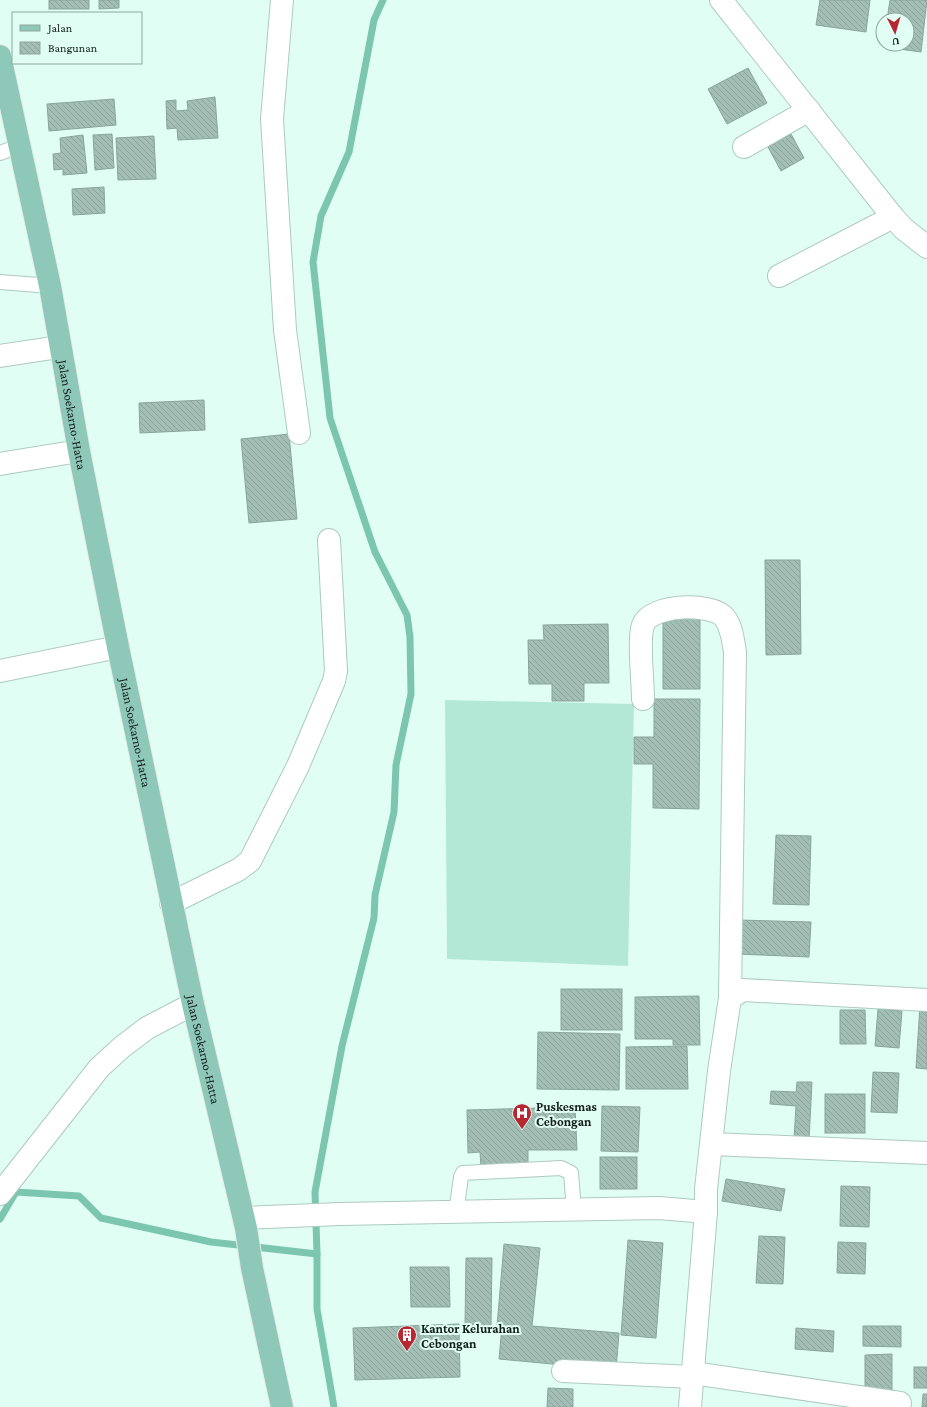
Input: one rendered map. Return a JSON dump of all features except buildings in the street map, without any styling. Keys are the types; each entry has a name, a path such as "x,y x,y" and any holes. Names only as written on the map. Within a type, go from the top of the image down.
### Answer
{"main road":[{"name":"Jalan Soekarno-Hatta","path":"0,56 10,149 50,286 59,347 118,647 192,1004 245,1223 252,1268 282,1407"}],"street":[{"path":"282,0 272,119 285,330 299,433"},
{"path":"721,0 893,217 904,229 927,247"},
{"path":"744,147 809,110"},
{"path":"779,276 893,217"},
{"path":"0,356 59,347"},
{"path":"0,464 79,451"},
{"path":"171,903 238,870 250,862 298,766 334,681 336,671 329,540"},
{"path":"643,698 643,625 648,619 654,614 668,609 683,607 718,612 724,617 732,636 735,652 730,998 719,1071 706,1189 706,1212 690,1407"},
{"path":"0,671 118,647"},
{"path":"730,998 743,990 927,1000"},
{"path":"0,1194 99,1068 122,1047 147,1028 192,1004"},
{"path":"712,1144 927,1153"},
{"path":"245,1223 340,1214 659,1208 706,1212"},
{"path":"563,1371 693,1375 900,1403"}],"lane":[{"path":"0,282 50,286"},
{"path":"456,1213 461,1177 463,1173 561,1168 571,1174 574,1210"}],"green space":[{"path":"445,700 634,704 628,966 447,959"}],"waterway":[{"path":"334,1407 317,1309 315,1192 342,1046 374,918 375,895 394,812 396,765 411,694 410,637 407,615 375,552 330,418 313,262 321,216 349,152 374,20 383,0"},
{"path":"0,1219 16,1192 79,1196 101,1218 211,1242 317,1254"}],"place":[{"name":"Puskesmas Cebongan","path":"522,1130"},
{"name":"Kantor Kelurahan Cebongan","path":"407,1352"}]}
